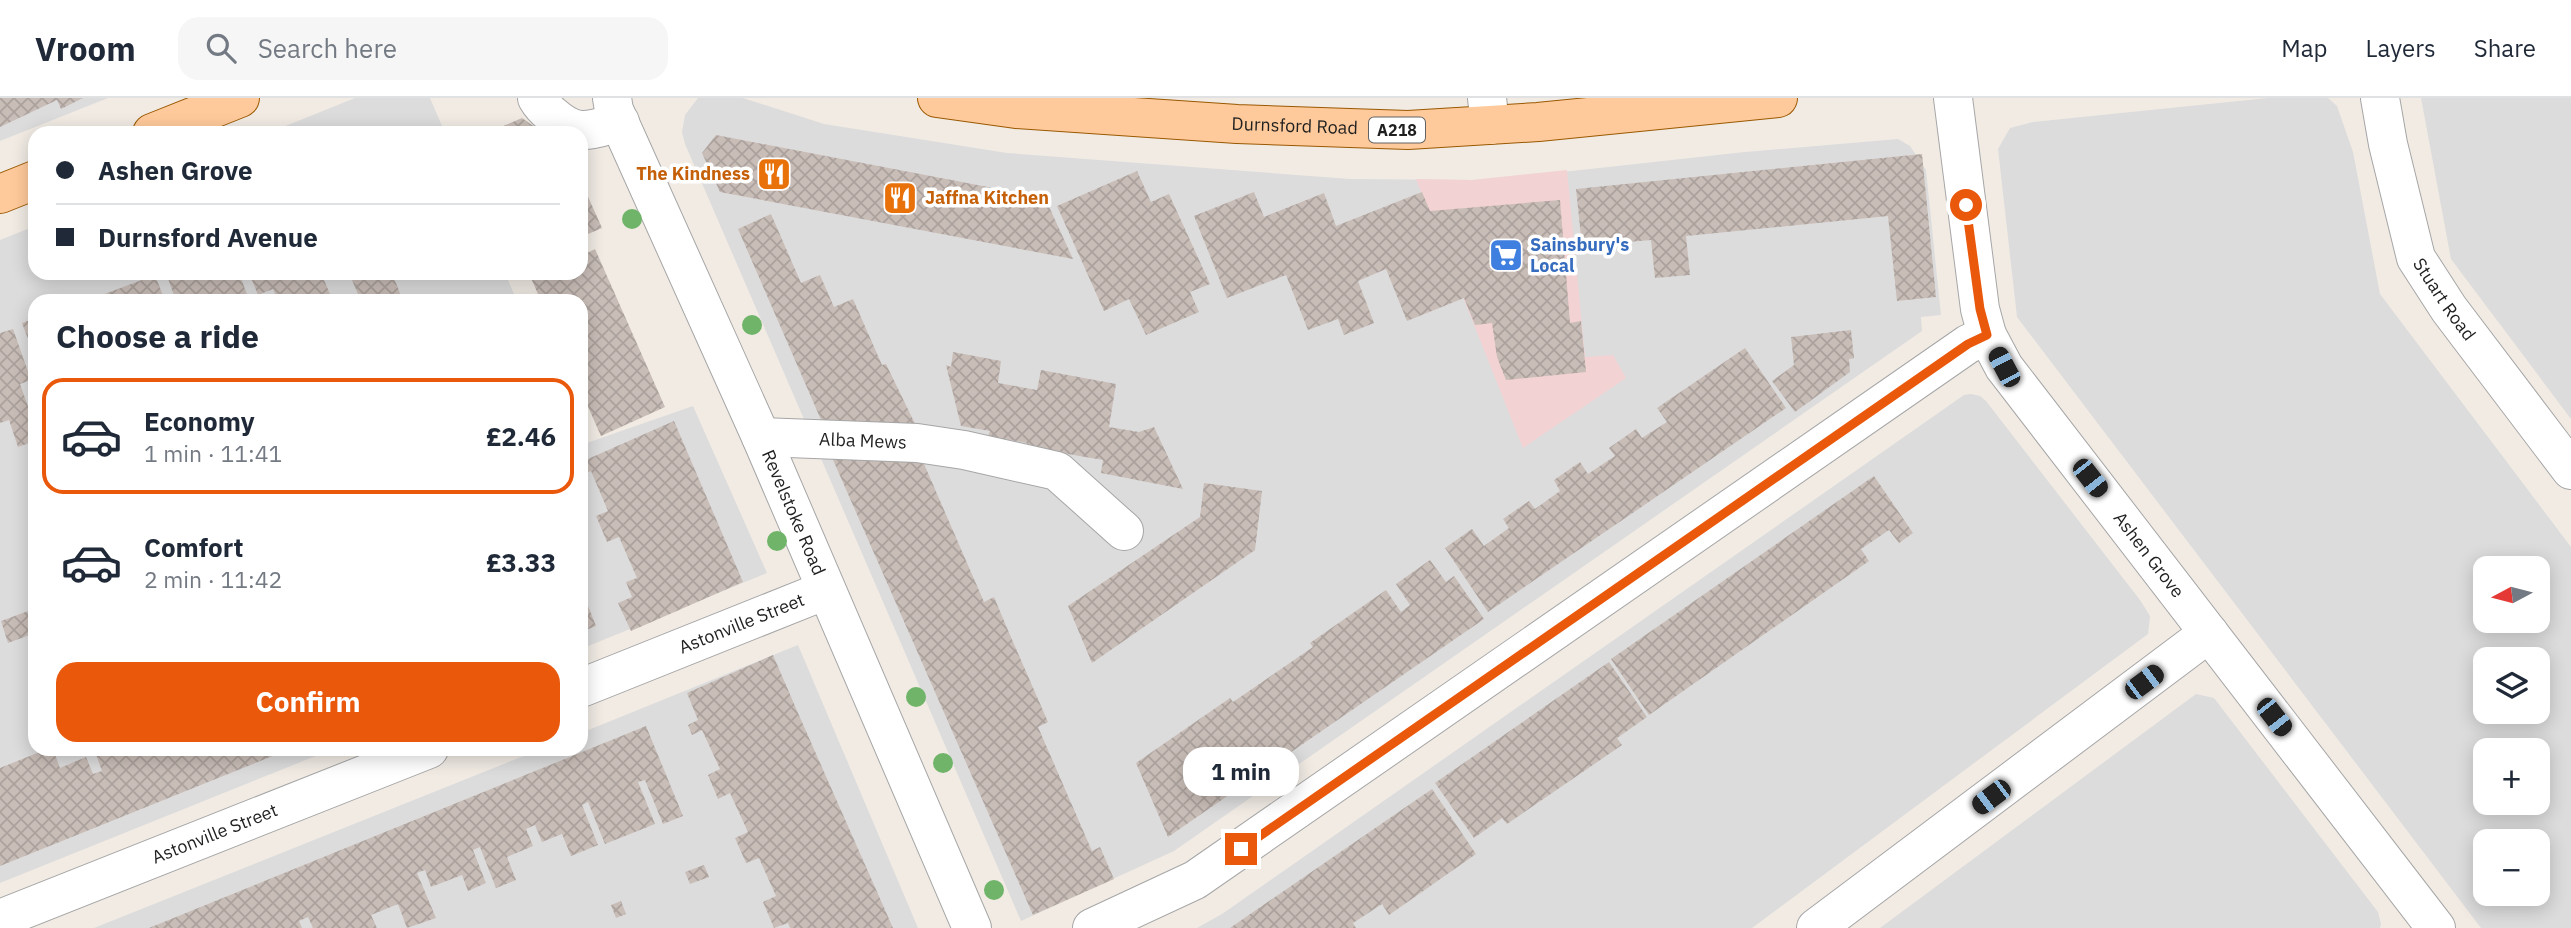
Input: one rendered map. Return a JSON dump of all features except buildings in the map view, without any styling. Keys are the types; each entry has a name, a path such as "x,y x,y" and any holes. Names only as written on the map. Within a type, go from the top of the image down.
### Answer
{"main road":[{"path":"161,126 183,109 240,98"},
{"name":"Durnsford Road","path":"937,98 1301,127 1408,130 1489,111 1778,98"},
{"path":"0,194 28,183"}],"street":[{"path":"537,98 565,126"},
{"name":"Ashen Grove","path":"1953,98 1980,309 1987,335 2004,367 2436,928"},
{"name":"Stuart Road","path":"2380,98 2388,145 2416,258 2449,309 2571,470"},
{"path":"588,129 616,110"},
{"name":"Revelstoke Road","path":"616,110 761,437 972,928"},
{"path":"1092,928 1195,880 1968,344 1987,335"},
{"name":"Alba Mews","path":"761,437 917,443 964,450 1057,471 1125,531"},
{"name":"Astonville Street","path":"588,685 826,590"},
{"path":"1816,928 2209,633"},
{"name":"Astonville Street","path":"0,919 411,756"}],"shaded area":[{"path":"0,98 108,98 38,126 28,126 28,130 0,141"},
{"path":"355,98 430,98 442,126 285,126"},
{"path":"698,98 743,98 824,124 1007,153 1350,179 1509,178 1745,152 1898,139 1910,146 1926,170 1941,315 1921,317 1922,331 1174,851 1021,921 685,144 682,132 685,115"},
{"path":"2268,98 2328,98 2337,106 2353,152 2380,294 2571,547 2571,928 2481,928 2017,317 1998,149 2010,128 2033,122"},
{"path":"2421,98 2571,98 2571,419 2451,259"},
{"name":"Sainsbury's Local","path":"1567,170 1585,357 1613,355 1626,378 1523,448 1416,179 1472,180"},
{"path":"28,229 28,280 508,280 514,294 28,294 28,756 316,756 0,883 0,240"},
{"path":"1971,394 1986,401 2140,600 2150,616 2148,634 1752,928 1197,928 1222,914 1964,395"},
{"path":"693,406 767,573 588,646 588,443"},
{"path":"798,645 918,928 94,928 524,756 588,756 588,730"},
{"path":"2196,694 2214,698 2378,912 2380,928 1880,928"}],"place":[{"name":"The Kindness","path":"774,174"},
{"name":"Jaffna Kitchen","path":"900,198"},
{"name":"Sainsbury's Local","path":"1506,255"}],"route":[{"path":"1241,849 1968,344 1987,335 1980,309 1966,205"}]}
